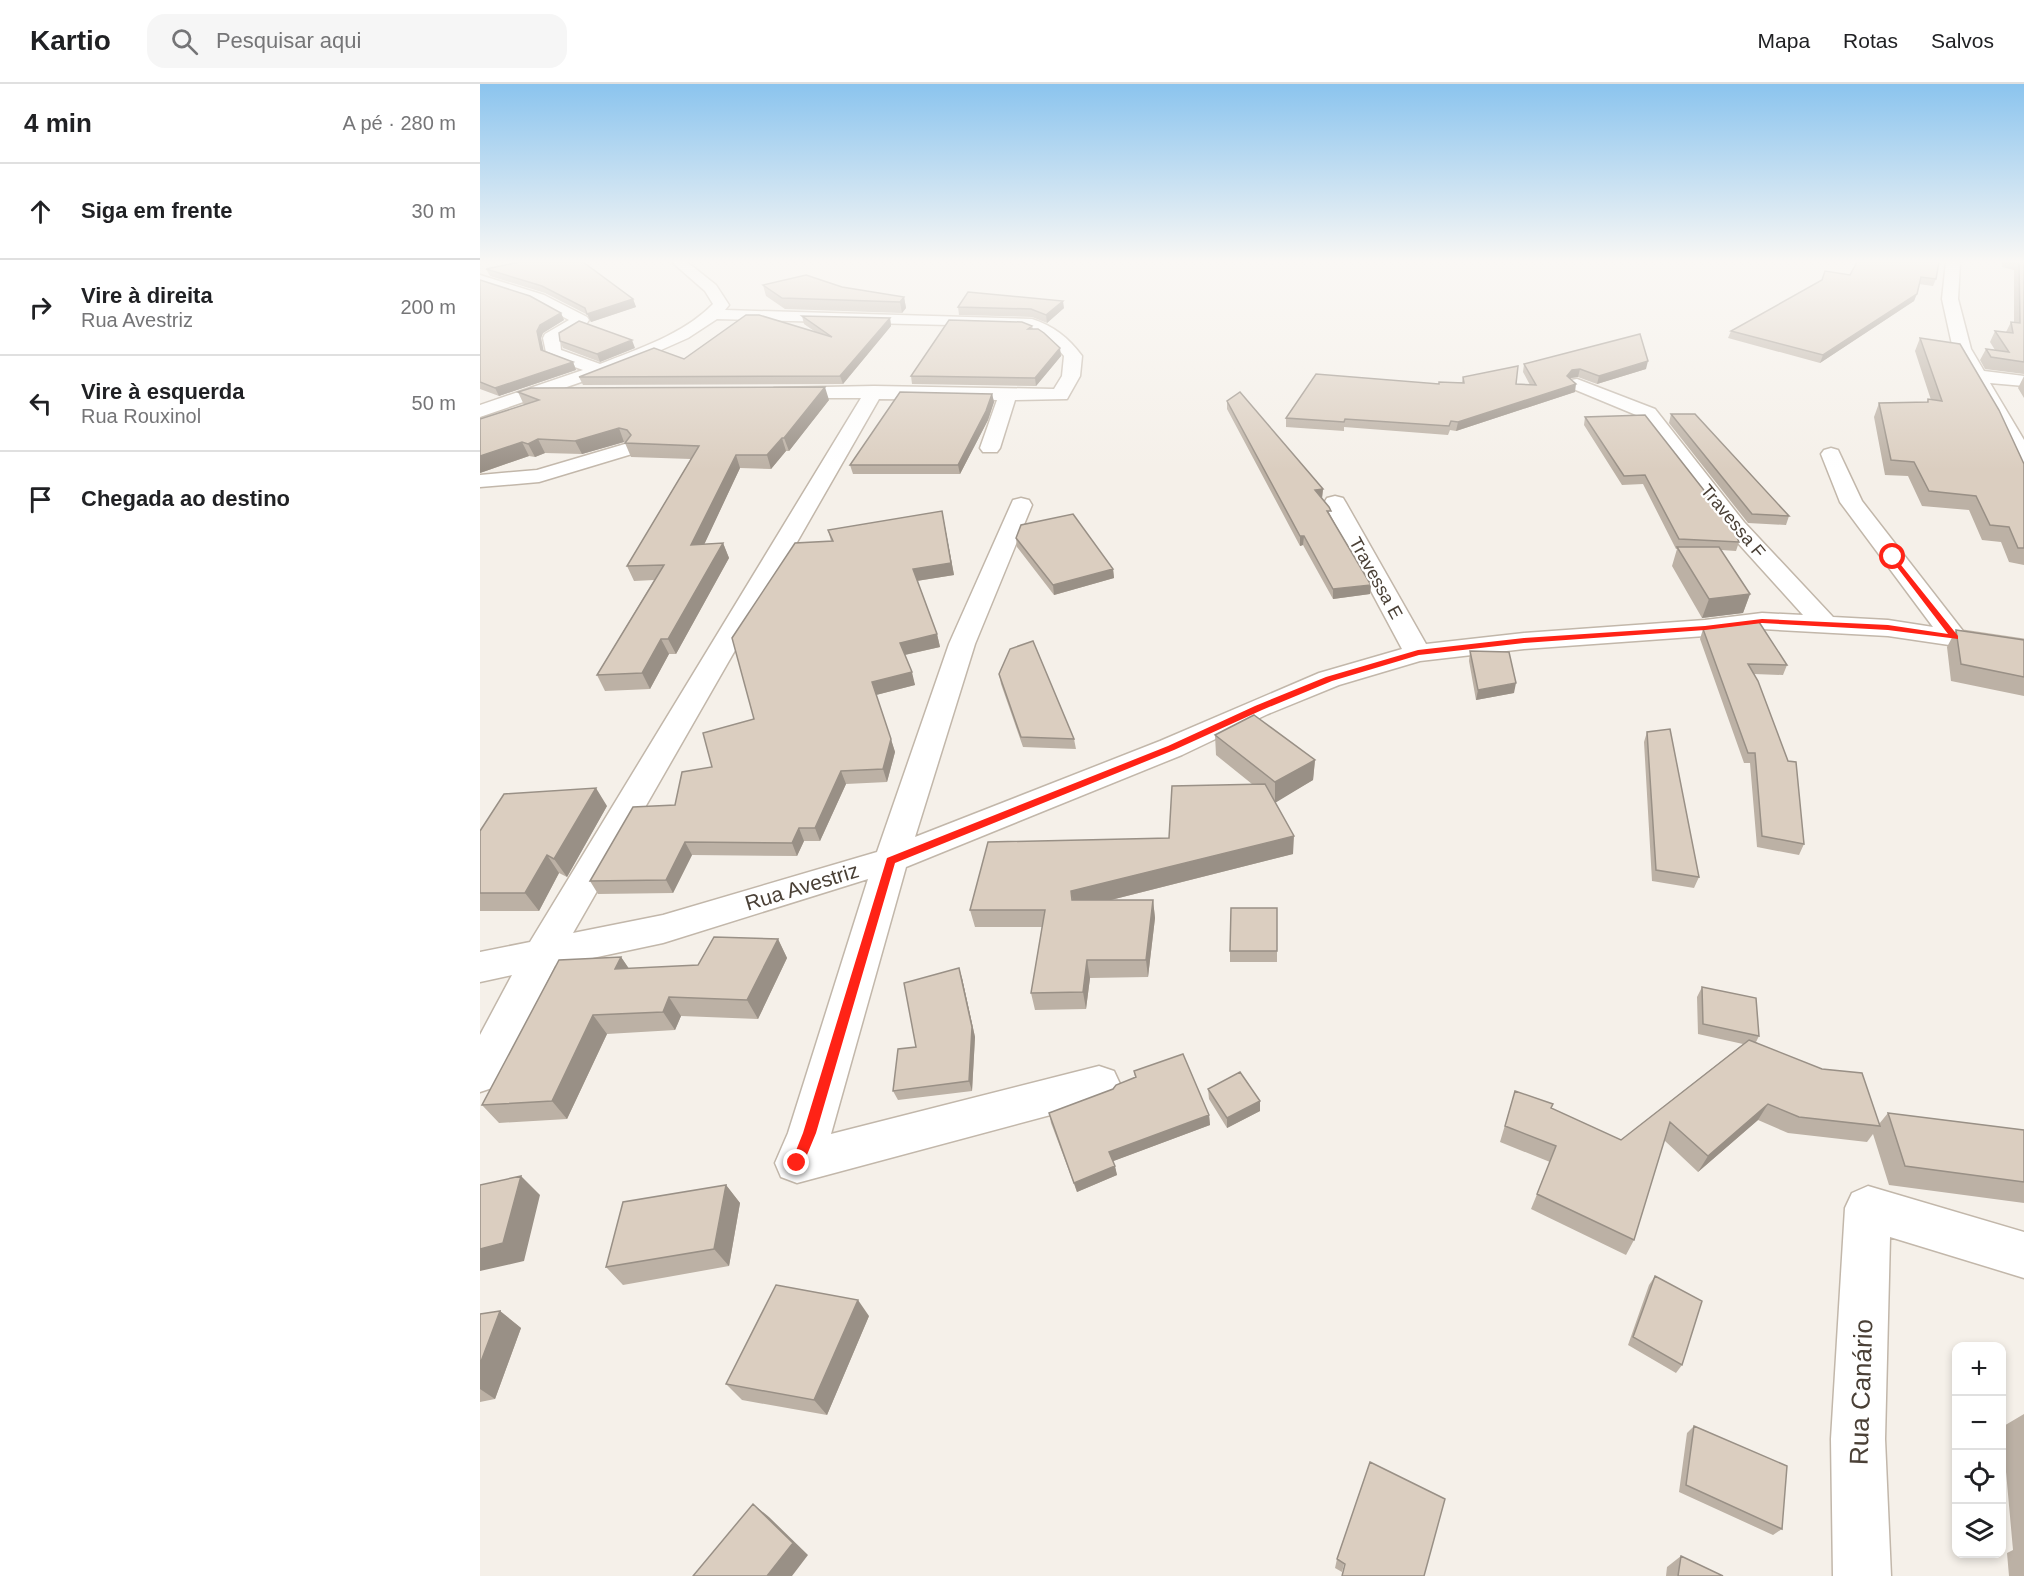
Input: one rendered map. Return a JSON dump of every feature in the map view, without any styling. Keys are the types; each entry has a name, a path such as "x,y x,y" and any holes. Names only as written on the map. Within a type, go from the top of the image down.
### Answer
{"street":[{"path":"562,332 551,338 553,353 598,369"},
{"path":"482,409 536,393 672,339 684,332"},
{"path":"767,392 1060,395 1071,376 1073,356 1051,332"},
{"path":"1957,332 1962,349 2024,458"},
{"path":"1978,376 2024,381"},
{"name":"Travessa F","path":"1577,384 1648,413 1736,527 1824,623"},
{"path":"536,393 592,392"},
{"path":"480,1074 541,956 874,392"},
{"path":"990,448 1008,394"},
{"path":"480,482 539,476 625,450"},
{"path":"1831,454 1851,502 1955,638"},
{"name":"Travessa E","path":"1335,502 1418,653"},
{"path":"1021,505 962,644 891,860 810,1133 797,1163 1099,1084"},
{"name":"Rua Avestriz","path":"480,967 663,929 891,860 1171,748 1258,708 1329,679 1418,653 1524,640 1705,628 1762,621 1888,628 2024,648"},
{"name":"Rua Canário","path":"1862,1576 1858,1439 1868,1209 2024,1255"}],"building":[{"path":"480,332 537,332 541,350 573,362 495,388 480,382"},
{"path":"609,332 632,340 597,354 560,341 559,333"},
{"path":"723,332 814,332 832,337 824,332 878,332 840,376 579,377 654,348 684,359"},
{"path":"941,332 1042,332 1060,348 1035,378 911,376"},
{"path":"1733,332 1859,332 1823,355"},
{"path":"1995,332 2024,332 2024,362 1991,357 1986,349 2009,352"},
{"path":"1640,334 1648,361 1599,376 1580,369 1572,370 1567,376 1576,384 1458,422 1451,421 1449,426 1345,419 1344,422 1286,418 1316,374 1439,384 1439,382 1464,383 1463,377 1518,366 1516,384 1536,385 1524,364"},
{"path":"1920,338 1960,344 1999,410 2024,464 2024,548 2018,548 2009,527 1990,525 1976,496 1929,491 1914,462 1891,460 1879,403 1928,402 1928,399 1942,401"},
{"path":"825,387 784,438 767,455 736,455 691,545 723,543 668,639 661,639 642,673 597,675 664,565 627,566 699,446 625,443 631,435 627,430 619,428 575,441 538,439 528,444 522,442 480,456 480,419 539,400 518,392 531,388"},
{"path":"900,392 992,394 986,411 958,465 850,465"},
{"path":"1240,392 1323,489 1315,490 1329,507 1331,511 1327,511 1371,585 1333,589 1304,536 1300,536 1227,401"},
{"path":"1671,414 1695,414 1789,516 1752,514"},
{"path":"1645,415 1732,526 1739,542 1679,539 1645,475 1624,476 1585,417"},
{"path":"942,511 951,563 913,569 937,634 900,643 912,672 872,682 891,739 883,769 841,771 815,828 799,828 792,843 685,842 666,880 590,881 633,807 675,805 682,772 712,767 703,733 754,719 732,638 795,543 833,541 828,530"},
{"path":"1073,514 1113,569 1053,585 1016,538 1021,525"},
{"path":"1677,547 1719,547 1750,594 1709,599"},
{"path":"1759,622 1787,665 1748,664 1758,681 1788,761 1796,762 1804,844 1762,836 1755,753 1748,753 1703,629"},
{"path":"1956,630 2024,640 2024,677 1961,664"},
{"path":"1033,641 1074,739 1021,737 999,674 1010,649"},
{"path":"1470,651 1509,652 1516,683 1478,690"},
{"path":"1254,715 1315,760 1275,782 1215,735"},
{"path":"1670,729 1699,877 1656,870 1647,732"},
{"path":"1265,784 1294,836 1071,891 1072,900 1153,900 1146,960 1087,960 1083,992 1031,993 1045,910 970,910 988,842 1169,838 1172,786"},
{"path":"596,788 554,859 547,855 525,893 480,893 480,831 504,794"},
{"path":"1231,908 1277,908 1277,951 1230,951"},
{"path":"714,937 778,939 747,1000 669,997 663,1012 593,1015 552,1101 482,1105 559,960 621,957 615,969 698,965"},
{"path":"959,968 972,1027 969,1081 893,1091 898,1049 916,1047 904,983"},
{"path":"1702,987 1756,998 1759,1036 1703,1024"},
{"path":"1749,1040 1822,1069 1862,1073 1880,1126 1799,1117 1768,1104 1708,1156 1670,1122 1634,1240 1537,1194 1556,1146 1505,1126 1515,1091 1553,1104 1551,1108 1621,1140"},
{"path":"1183,1054 1209,1115 1109,1152 1115,1166 1074,1183 1049,1113 1113,1089 1116,1085 1136,1077 1134,1071"},
{"path":"1240,1072 1260,1101 1227,1118 1208,1089"},
{"path":"1888,1113 2024,1130 2024,1182 1905,1166"},
{"path":"521,1176 503,1243 480,1249 480,1185"},
{"path":"726,1185 714,1249 606,1267 623,1202"},
{"path":"1655,1276 1702,1301 1682,1365 1633,1337"},
{"path":"776,1285 858,1300 814,1400 726,1384"},
{"path":"500,1311 480,1364 480,1314"},
{"path":"1694,1426 1787,1466 1782,1529 1686,1485"},
{"path":"1370,1462 1445,1499 1424,1576 1342,1576 1345,1564 1337,1559"},
{"path":"753,1504 793,1543 767,1576 693,1576"},
{"path":"1681,1556 1723,1576 1678,1576"}],"route":[{"path":"797,1163 810,1133 891,860 1171,748 1258,708 1329,679 1418,653 1524,640 1705,628 1762,621 1888,628 1955,638 1893,557"}]}
